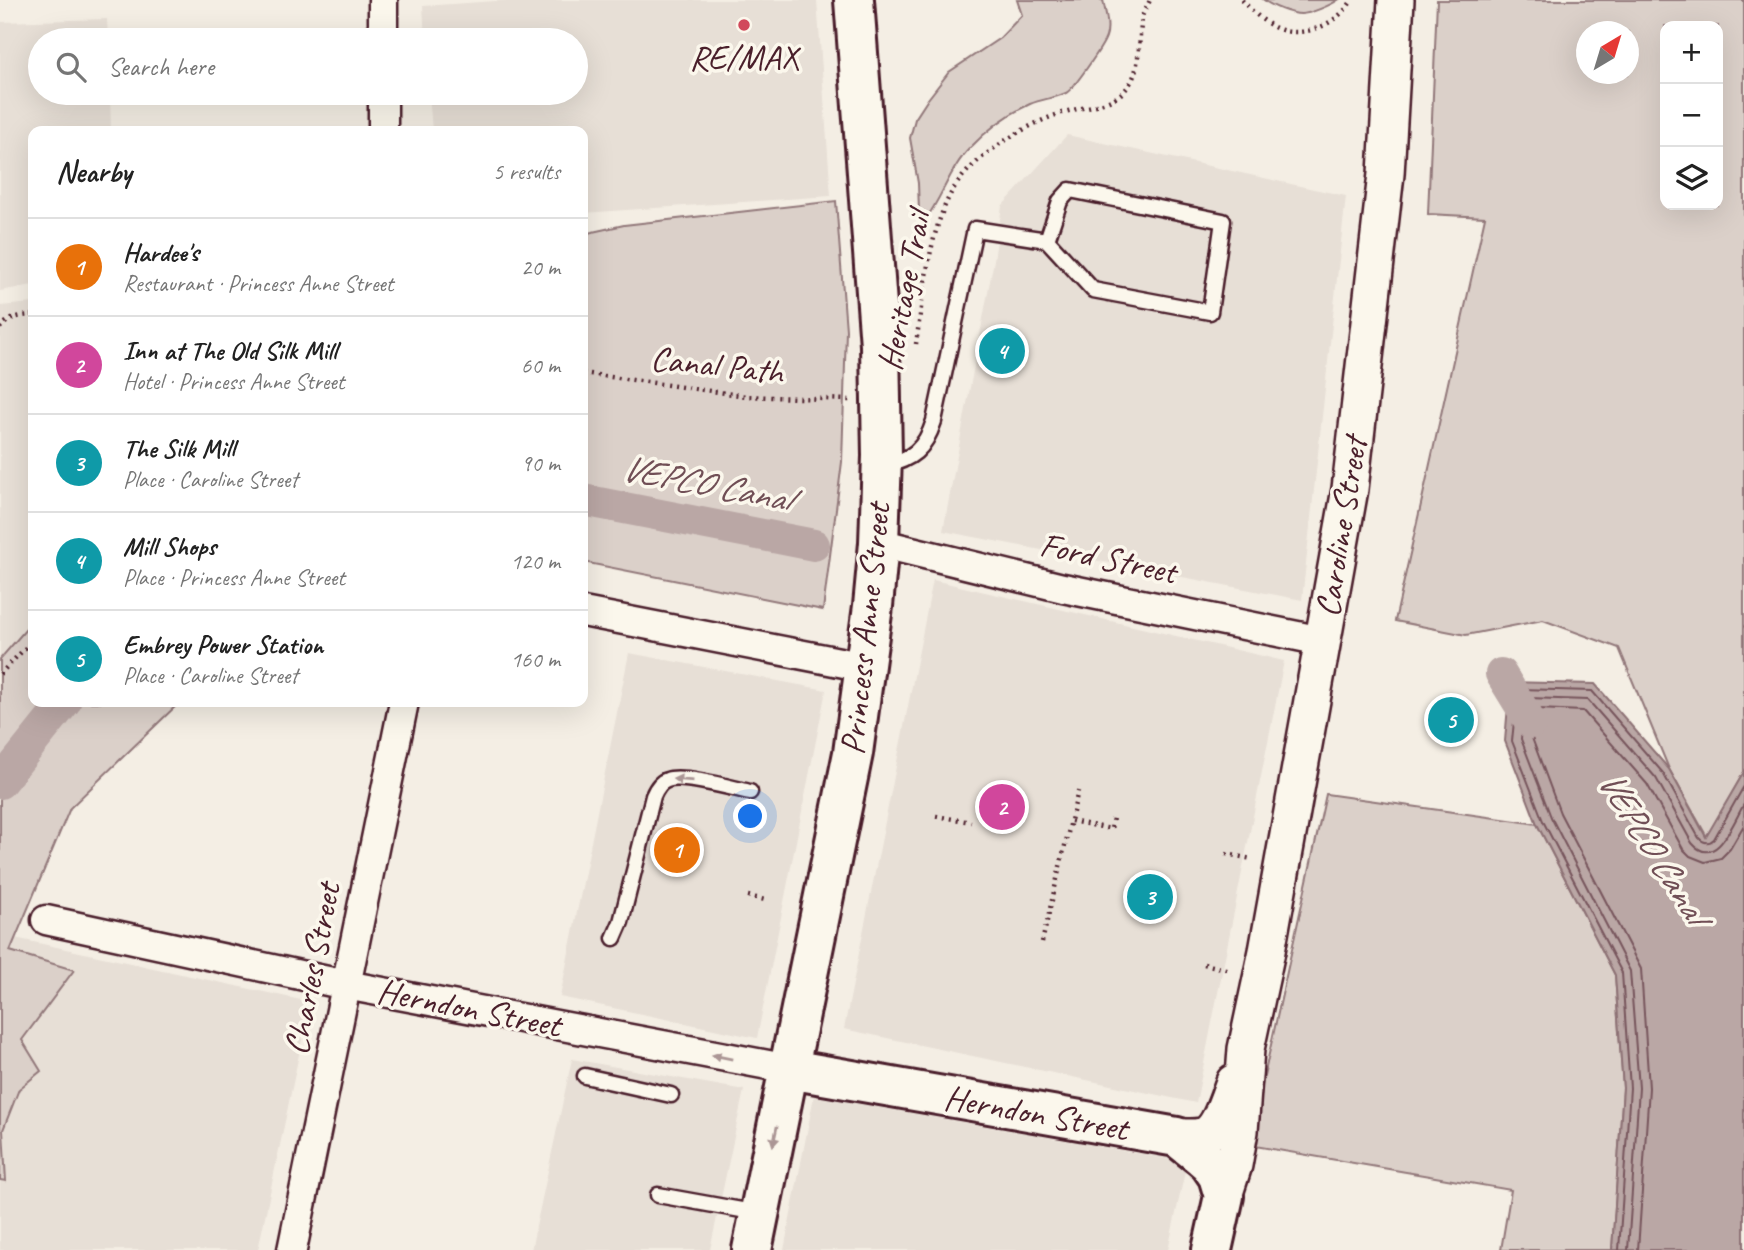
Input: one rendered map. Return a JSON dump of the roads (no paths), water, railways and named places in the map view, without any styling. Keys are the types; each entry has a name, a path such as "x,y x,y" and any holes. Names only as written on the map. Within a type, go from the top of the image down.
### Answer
{"main road":[{"name":"Princess Anne Street","path":"752,1250 853,753 879,542 880,345 854,0"},
{"name":"Herndon Street","path":"803,999 809,1032 819,1049 895,1088"},
{"name":"Herndon Street","path":"789,1069 1177,1138"},
{"path":"1177,1138 1209,1163 1218,1177 1224,1196"},
{"name":"Caroline Street","path":"1212,1250 1224,1196"}],"street":[{"path":"383,0 383,28"},
{"name":"Caroline Street","path":"1224,1196 1234,1165 1240,1130 1246,1049 1267,951 1350,489 1386,174 1395,0"},
{"path":"383,105 383,126"},
{"name":"Ford Street","path":"879,542 1063,588 1322,641"},
{"path":"588,613 865,667"},
{"name":"Charles Street","path":"292,1250 403,707"},
{"name":"Herndon Street","path":"46,920 346,985 789,1069"},
{"name":"Caroline Street","path":"1177,1138 1202,1136 1212,1130 1226,1104 1246,1049"}],"lane":[{"path":"881,466 910,457 930,434 975,229 1047,240 1093,290 1210,312 1223,221 1070,190 1060,201 1047,240"},
{"path":"614,938 621,922 653,796 661,784 671,779 684,778 750,792"},
{"path":"584,1076 671,1095"},
{"path":"658,1195 759,1213"}],"water":[{"path":"1510,682 1595,684 1669,769 1706,837 1744,772 1744,1250 1612,1250 1623,1088 1615,975 1537,824 1505,741"}],"waterway":[{"name":"VEPCO Canal","path":"588,501 814,545"},
{"name":"VEPCO Canal","path":"1501,674 1531,723"},
{"name":"VEPCO Canal","path":"0,783 61,707"}],"place":[{"name":"RE/MAX","path":"744,25"},
{"name":"Mill Shops","path":"1002,351"},
{"name":"Embrey Power Station","path":"1451,720"},
{"name":"Inn at The Old Silk Mill","path":"1002,807"},
{"name":"Hardee's","path":"677,850"},
{"name":"The Silk Mill","path":"1150,897"}]}
